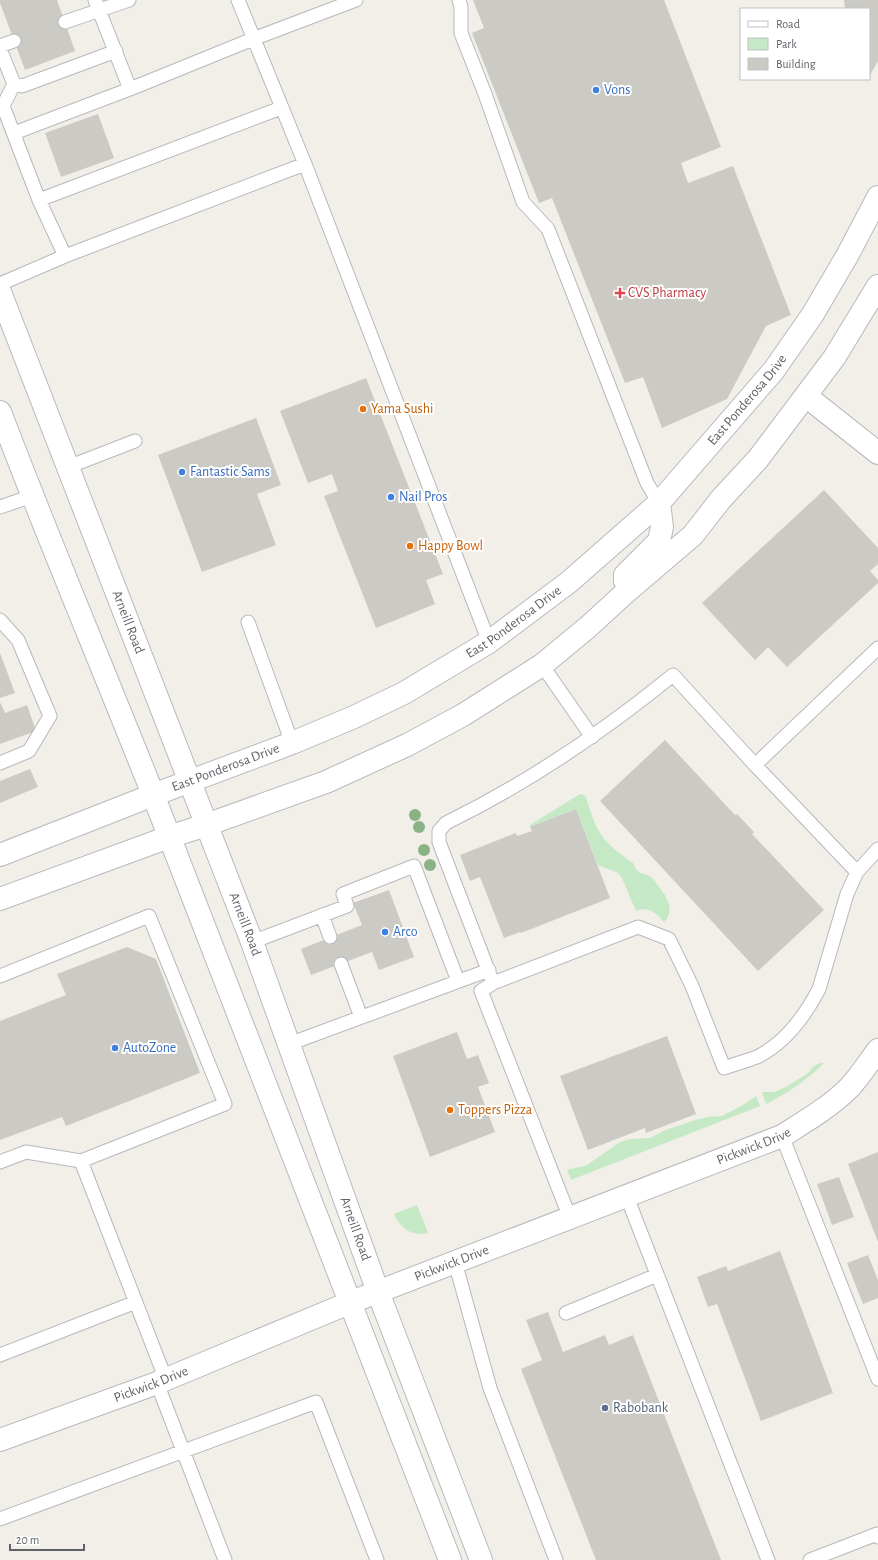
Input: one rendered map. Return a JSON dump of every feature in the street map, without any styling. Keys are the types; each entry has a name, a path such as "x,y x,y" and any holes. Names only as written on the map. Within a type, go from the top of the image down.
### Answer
{"main road":[{"name":"East Ponderosa Drive","path":"0,855 153,795 292,743 354,717 404,693 489,642 569,582 659,503 774,370 813,314 847,256 878,197"},
{"path":"0,898 326,782 400,748 463,715 542,665 588,628 624,594 693,535 722,499 758,459 806,396 834,358 878,286"},
{"name":"Arneill Road","path":"0,292 252,942 378,1292 481,1560"},
{"path":"806,396 878,453"},
{"path":"0,412 32,496 153,795 450,1560"},
{"path":"624,594 625,575 659,541 662,527 659,503"},
{"name":"Pickwick Drive","path":"0,1440 161,1381 349,1303 782,1136 836,1100 851,1086 878,1050"}],"lane":[{"path":"65,22 97,6 130,0"},
{"path":"238,0 305,164 489,642"},
{"path":"14,133 356,0"},
{"path":"459,0 461,7 461,33 503,142 523,202 548,229 647,483 659,503"},
{"path":"97,6 130,89"},
{"path":"14,41 0,48 14,84 3,106 39,200 65,256"},
{"path":"14,84 22,86 116,51"},
{"path":"39,200 281,108"},
{"path":"0,284 65,256 305,164"},
{"path":"68,467 135,441"},
{"path":"0,507 32,496"},
{"path":"0,620 18,640 50,716 29,751 0,763"},
{"path":"248,622 292,743"},
{"path":"755,764 878,648"},
{"path":"542,665 592,737"},
{"path":"493,983 439,842 439,831 446,823 511,788 592,737 633,708 673,675 857,872"},
{"path":"570,1218 481,991 493,983 638,927 669,939 692,986 724,1068 756,1057 772,1048 790,1032 806,1012 819,989 844,903 857,872 876,854"},
{"path":"252,942 347,906 343,894 414,866 458,981"},
{"path":"322,915 330,937"},
{"path":"0,976 149,916 225,1104 81,1161 26,1152 0,1162"},
{"path":"341,964 361,1016"},
{"path":"289,1044 361,1016 489,970"},
{"path":"782,1136 878,1379"},
{"path":"81,1161 136,1302 183,1452 225,1560"},
{"path":"627,1197 768,1560"},
{"path":"455,1262 490,1388 556,1560"},
{"path":"566,1313 657,1275"},
{"path":"0,1355 136,1302"},
{"path":"0,1519 316,1402 377,1560"},
{"path":"810,1560 877,1534 878,1537"}],"green space":[{"path":"580,794 586,797 594,820 602,836 608,843 634,864 636,870 642,874 650,876 663,892 670,907 668,917 664,922 652,911 644,909 636,911 622,878 618,873 598,865 576,809 530,827 530,825"},
{"path":"824,1063 804,1081 790,1091 766,1104 762,1092 774,1092 786,1087 808,1073 814,1066"},
{"path":"756,1096 760,1106 571,1180 567,1170 587,1165 620,1142 630,1139 650,1138 663,1131 695,1120 722,1116"},
{"path":"417,1205 428,1233 417,1234 407,1230 403,1227 394,1214"}],"building":[{"path":"0,0 57,0 75,51 25,70"},
{"path":"473,0 664,0 721,147 681,163 688,183 733,166 791,315 766,326 727,399 662,428 643,377 625,383 552,198 539,203 472,33 484,28"},
{"path":"844,0 878,0 878,61 870,75 870,8 845,8"},
{"path":"98,114 114,158 61,177 45,133"},
{"path":"366,378 443,574 426,580 435,604 376,628 324,496 338,491 332,474 308,483 280,411"},
{"path":"256,418 281,485 257,494 276,545 202,572 158,455"},
{"path":"824,490 878,548 878,564 870,571 878,580 878,583 787,667 768,647 755,660 702,603"},
{"path":"0,653 15,693 0,698"},
{"path":"0,702 5,713 27,705 36,731 0,744"},
{"path":"665,740 735,815 737,814 754,832 752,834 824,910 758,971 600,801"},
{"path":"30,769 38,787 0,803 0,781"},
{"path":"576,809 610,898 521,933 520,932 504,938 480,877 470,881 460,855 516,833 517,836 532,831 530,827"},
{"path":"389,890 414,957 379,970 372,952 311,975 301,949 362,925 353,903"},
{"path":"127,947 156,959 200,1073 66,1126 62,1117 0,1140 0,1021 66,995 57,974"},
{"name":"Toppers Pizza","path":"457,1032 467,1059 478,1055 489,1083 478,1087 495,1132 430,1157 393,1056"},
{"path":"667,1036 696,1114 646,1133 645,1128 588,1150 560,1076"},
{"path":"878,1152 878,1242 848,1164"},
{"path":"839,1177 854,1217 832,1225 817,1184"},
{"path":"780,1251 833,1393 761,1421 717,1304 708,1307 697,1277 726,1266 728,1271"},
{"path":"868,1255 878,1280 878,1298 863,1304 847,1263"},
{"path":"548,1312 563,1352 605,1335 609,1345 633,1335 721,1560 596,1560 521,1369 542,1360 526,1320"}],"place":[{"name":"Vons","path":"596,90"},
{"name":"CVS Pharmacy","path":"620,293"},
{"name":"Yama Sushi","path":"363,409"},
{"name":"Fantastic Sams","path":"182,472"},
{"name":"Nail Pros","path":"391,497"},
{"name":"Happy Bowl","path":"410,546"},
{"name":"Arco","path":"385,932"},
{"name":"AutoZone","path":"115,1048"},
{"name":"Toppers Pizza","path":"450,1110"},
{"name":"Rabobank","path":"605,1408"}]}
